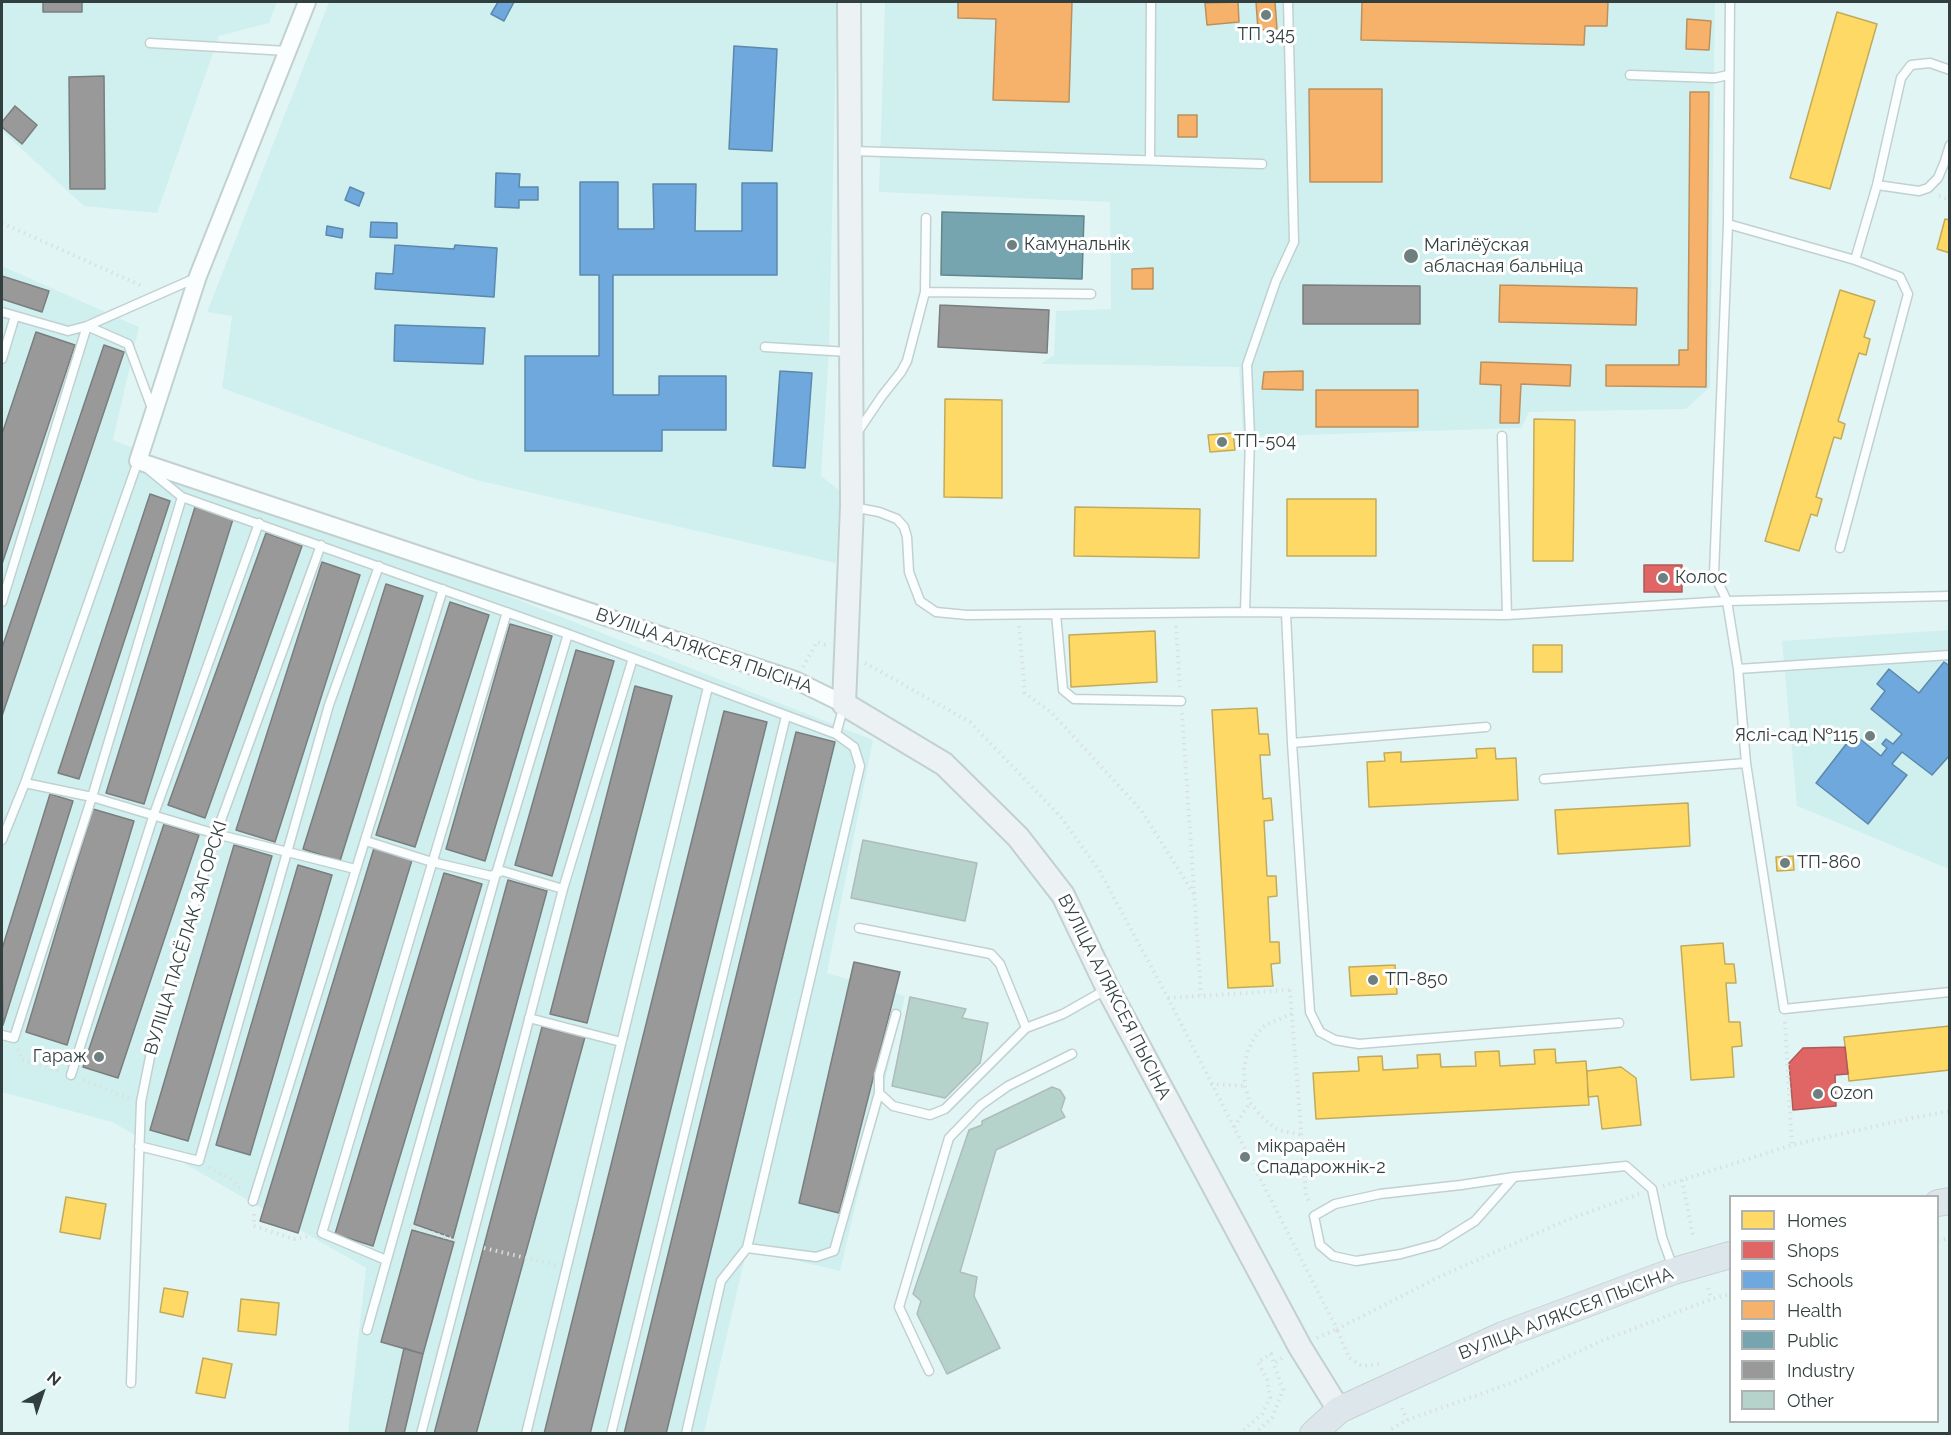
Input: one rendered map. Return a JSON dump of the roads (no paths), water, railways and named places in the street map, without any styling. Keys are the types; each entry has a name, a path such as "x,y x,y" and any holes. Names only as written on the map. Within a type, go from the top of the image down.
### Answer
{"main road":[{"path":"844,704 852,506 849,2"},
{"name":"ВУЛІЦА АЛЯКСЕЯ ПЫСІНА","path":"844,704 944,764 1018,837 1063,895 1108,989 1299,1347 1339,1410"},
{"name":"ВУЛІЦА АЛЯКСЕЯ ПЫСІНА","path":"1313,1434 1339,1410 1503,1335 1674,1271 1729,1256"}],"street":[{"path":"138,461 198,276 307,2"},
{"name":"ВУЛІЦА АЛЯКСЕЯ ПЫСІНА","path":"138,461 795,680 844,704"}],"lane":[{"path":"1150,160 1151,2"},
{"path":"1245,612 1250,437 1246,365 1276,281 1294,242 1288,2"},
{"path":"1730,2 1728,224 1714,574 1727,601 1738,669 1746,763 1784,1009 1950,992"},
{"path":"150,43 287,51"},
{"path":"1855,260 1877,185 1902,78 1911,65 1929,63 1950,70"},
{"path":"1629,75 1715,78 1728,75"},
{"path":"1877,185 1919,191 1928,188 1938,178 1946,162 1950,145"},
{"path":"849,151 1262,164"},
{"path":"850,444 904,367 926,292 926,218"},
{"path":"1728,224 1855,260 1900,277 1908,294 1840,548"},
{"path":"2,312 68,331 87,326 198,276"},
{"path":"926,292 1091,294"},
{"path":"2,359 15,316"},
{"path":"87,326 128,344 154,413"},
{"path":"2,602 87,326"},
{"path":"765,347 852,352"},
{"path":"1502,436 1507,615"},
{"path":"2,840 25,783 138,461 183,497 568,633 836,735 854,747 860,766 747,1248 721,1281 686,1434"},
{"path":"2,1035 14,1038 92,797 183,497"},
{"path":"852,506 879,512 897,519 904,526 909,572 920,601 936,612 967,615 1245,612 1507,615 1727,601 1950,596"},
{"path":"71,1075 154,814 259,523"},
{"name":"ВУЛІЦА ПАСЁЛАК ЗАГОРСКІ","path":"131,1383 141,1102 155,1032 216,834 321,545"},
{"path":"139,1146 199,1161 329,705 379,566"},
{"path":"254,1201 443,589"},
{"path":"386,1260 322,1233 507,612"},
{"path":"1286,613 1308,989 1310,1012 1320,1032 1335,1040 1359,1044 1619,1023"},
{"path":"1056,614 1063,690 1074,699 1181,700"},
{"path":"367,1330 496,874 568,633"},
{"path":"1738,669 1950,655"},
{"path":"421,1434 562,890 633,658"},
{"path":"526,1434 708,687"},
{"path":"836,735 844,704"},
{"path":"611,1434 786,716"},
{"path":"1292,743 1486,727"},
{"path":"1544,779 1746,763"},
{"path":"25,783 92,797 216,834 355,869"},
{"path":"366,841 432,862 491,876 502,872 562,890"},
{"path":"859,928 992,954 1000,964 1026,1028"},
{"path":"879,1093 893,1106 930,1115 945,1109 1026,1028 1063,1014 1108,989"},
{"path":"747,1248 816,1257 834,1251 879,1093 879,1074 896,1014"},
{"path":"529,1018 621,1042"},
{"path":"929,1371 899,1307 949,1138 981,1105 1008,1086 1072,1054"},
{"path":"1514,1177 1475,1221 1438,1244 1401,1254 1356,1261 1333,1256 1320,1245 1314,1216 1335,1204 1380,1194 1514,1177 1626,1166 1652,1189 1662,1237 1674,1271"}],"place":[{"name":"ТП 345","path":"1266,15"},
{"name":"Камунальнік","path":"1012,245"},
{"name":"Магілёўская абласная бальніца","path":"1411,256"},
{"name":"ТП-504","path":"1222,442"},
{"name":"Колос","path":"1663,578"},
{"name":"Яслі-сад №115","path":"1870,736"},
{"name":"ТП-860","path":"1785,863"},
{"name":"ТП-850","path":"1373,980"},
{"name":"Гараж","path":"99,1057"},
{"name":"Ozon","path":"1818,1094"},
{"name":"мікрараён Спадарожнік-2","path":"1245,1157"}]}
